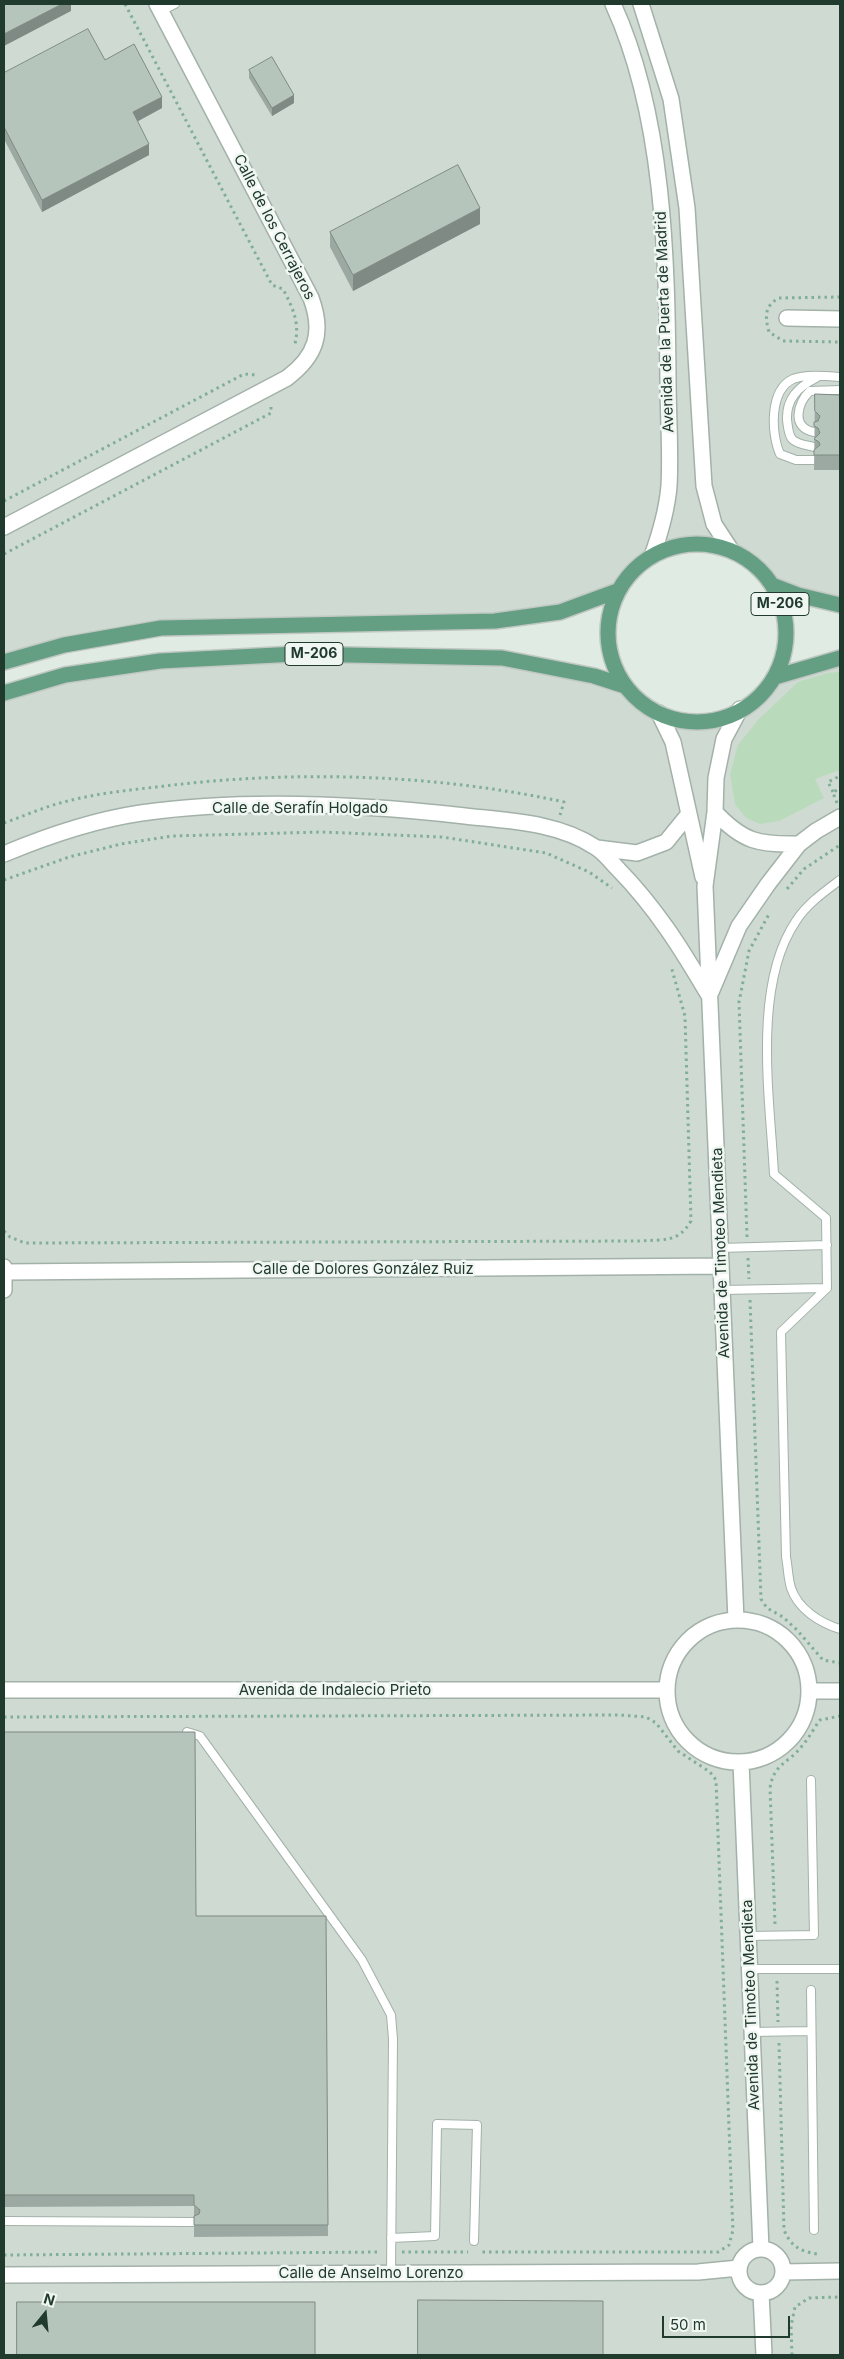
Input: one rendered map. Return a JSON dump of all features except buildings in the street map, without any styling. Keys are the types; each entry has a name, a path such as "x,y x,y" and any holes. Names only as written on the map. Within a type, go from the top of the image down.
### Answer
{"main road":[{"name":"M-206","path":"702,544 731,550 756,565 772,585 785,614 786,647 775,677 761,696 740,710 718,720 685,722 659,713 641,703 625,686 610,656 608,623 617,591 632,571 652,556 677,546 702,544"},
{"name":"M-206","path":"772,585 798,595 840,605"},
{"name":"M-206","path":"4,662 64,645 161,628 495,621 560,612 617,591"},
{"name":"M-206","path":"4,694 65,675 160,661 296,654 502,658 594,676 625,686"},
{"path":"775,677 840,658"}],"street":[{"name":"Avenida de la Puerta de Madrid","path":"613,4 624,29 646,103 662,212 668,325 669,486 660,534 652,556"},
{"name":"Avenida de la Puerta de Madrid","path":"641,4 671,99 687,208 704,486 714,524 731,550"},
{"name":"Calle de los Cerrajeros","path":"4,527 287,378 302,367 313,349 318,332 317,314 312,298 159,7"},
{"path":"786,318 840,319"},
{"name":"Avenida de Timoteo Mendieta","path":"736,1620 705,886 715,812 716,778 724,739 740,710"},
{"name":"Avenida de Timoteo Mendieta","path":"659,713 673,742 705,886"},
{"name":"Calle de Serafín Holgado","path":"4,854 59,833 140,814 234,805 393,808 530,823 564,832 597,848 637,853 666,842 688,816"},
{"path":"715,812 732,830 748,839 773,845 799,844"},
{"path":"709,996 739,926 768,884 799,844 816,831 840,817"},
{"name":"Calle de Serafín Holgado","path":"597,848 633,885 670,931 709,996"},
{"name":"Calle de Dolores González Ruiz","path":"4,1269 721,1266"},
{"path":"4,1269 4,1290"},
{"path":"736,1620 752,1621 768,1626 787,1640 802,1660 807,1675 809,1691 807,1709 800,1726 789,1740 775,1752 758,1759 740,1762 721,1760 704,1753 688,1742 676,1726 669,1709 667,1690 669,1672 676,1655 687,1641 710,1626 736,1620"},
{"name":"Avenida de Indalecio Prieto","path":"4,1690 667,1690"},
{"path":"809,1691 840,1691"},
{"name":"Avenida de Timoteo Mendieta","path":"740,1762 761,2249"},
{"path":"761,2249 769,2250 777,2255 782,2263 783,2272 780,2282 772,2290 762,2293 749,2290 741,2281 739,2268 746,2254 761,2249"},
{"name":"Calle de Anselmo Lorenzo","path":"4,2275 698,2272 739,2268"},
{"path":"783,2272 840,2271"},
{"path":"762,2293 764,2355"}],"lane":[{"path":"159,7 176,4"},
{"path":"814,460 796,460 780,454 774,440 774,417 778,396 785,384 794,379 820,376 840,377"},
{"path":"814,447 798,443 792,438 788,428 787,411 792,396 801,386 820,376"},
{"path":"814,432 803,428 798,419 798,411 802,399 810,391 840,390"},
{"path":"840,880 816,898 796,920 786,939 772,978 768,1004 767,1040 774,1174 826,1218 827,1288 781,1332 786,1557 792,1589 804,1608 824,1624 840,1629"},
{"path":"720,1248 826,1245"},
{"path":"722,1290 827,1288"},
{"path":"180,1732 190,1732 200,1736 362,1960 391,2015 393,2039 391,2273"},
{"path":"748,1936 814,1935 811,1780"},
{"path":"750,1970 840,1969"},
{"path":"811,1990 814,2230"},
{"path":"752,2032 811,2031"},
{"path":"391,2238 435,2236 437,2124 477,2125 474,2241"},
{"path":"4,2221 194,2222"}],"path":[{"path":"125,4 272,285 283,289 294,312 297,337 292,352"},
{"path":"4,501 244,374 254,377 260,373"},
{"path":"4,554 270,413 271,406 277,402"},
{"path":"840,776 828,782 840,811"},
{"path":"833,793 840,787"},
{"path":"4,880 69,857 121,844 147,840 211,835 322,832 442,837 546,853 589,872 614,889"},
{"path":"786,890 804,869 840,845"},
{"path":"770,911 749,951 739,1002 762,1599 767,1608 783,1617 823,1660 840,1663"},
{"path":"4,1231 10,1237 25,1243 641,1241 676,1238 691,1221 690,1145 685,1016 671,965"},
{"path":"4,1717 619,1715 646,1717 656,1723 678,1750 710,1772 716,1780 733,2230 729,2245 718,2252 4,2255"},
{"path":"775,1936 770,1788 772,1775 777,1767 791,1758 803,1745 820,1720 840,1716"},
{"path":"776,1969 784,2230 789,2241 799,2250 824,2254"},
{"path":"792,2355 791,2326 795,2307 809,2298 840,2297"}],"shaded area":[{"path":"4,4 840,4 840,605 772,585 756,565 731,550 702,544 677,546 652,556 632,571 617,591 560,612 161,628 4,662"},
{"path":"502,658 625,686 641,703 659,713 685,721 718,720 761,696 775,677 840,658 840,2355 4,2355 4,693 160,661"}],"green space":[{"path":"840,672 840,770 815,779 824,798 779,821 760,824 746,818 735,804 730,774 738,745 759,719 798,682 828,673"}]}
